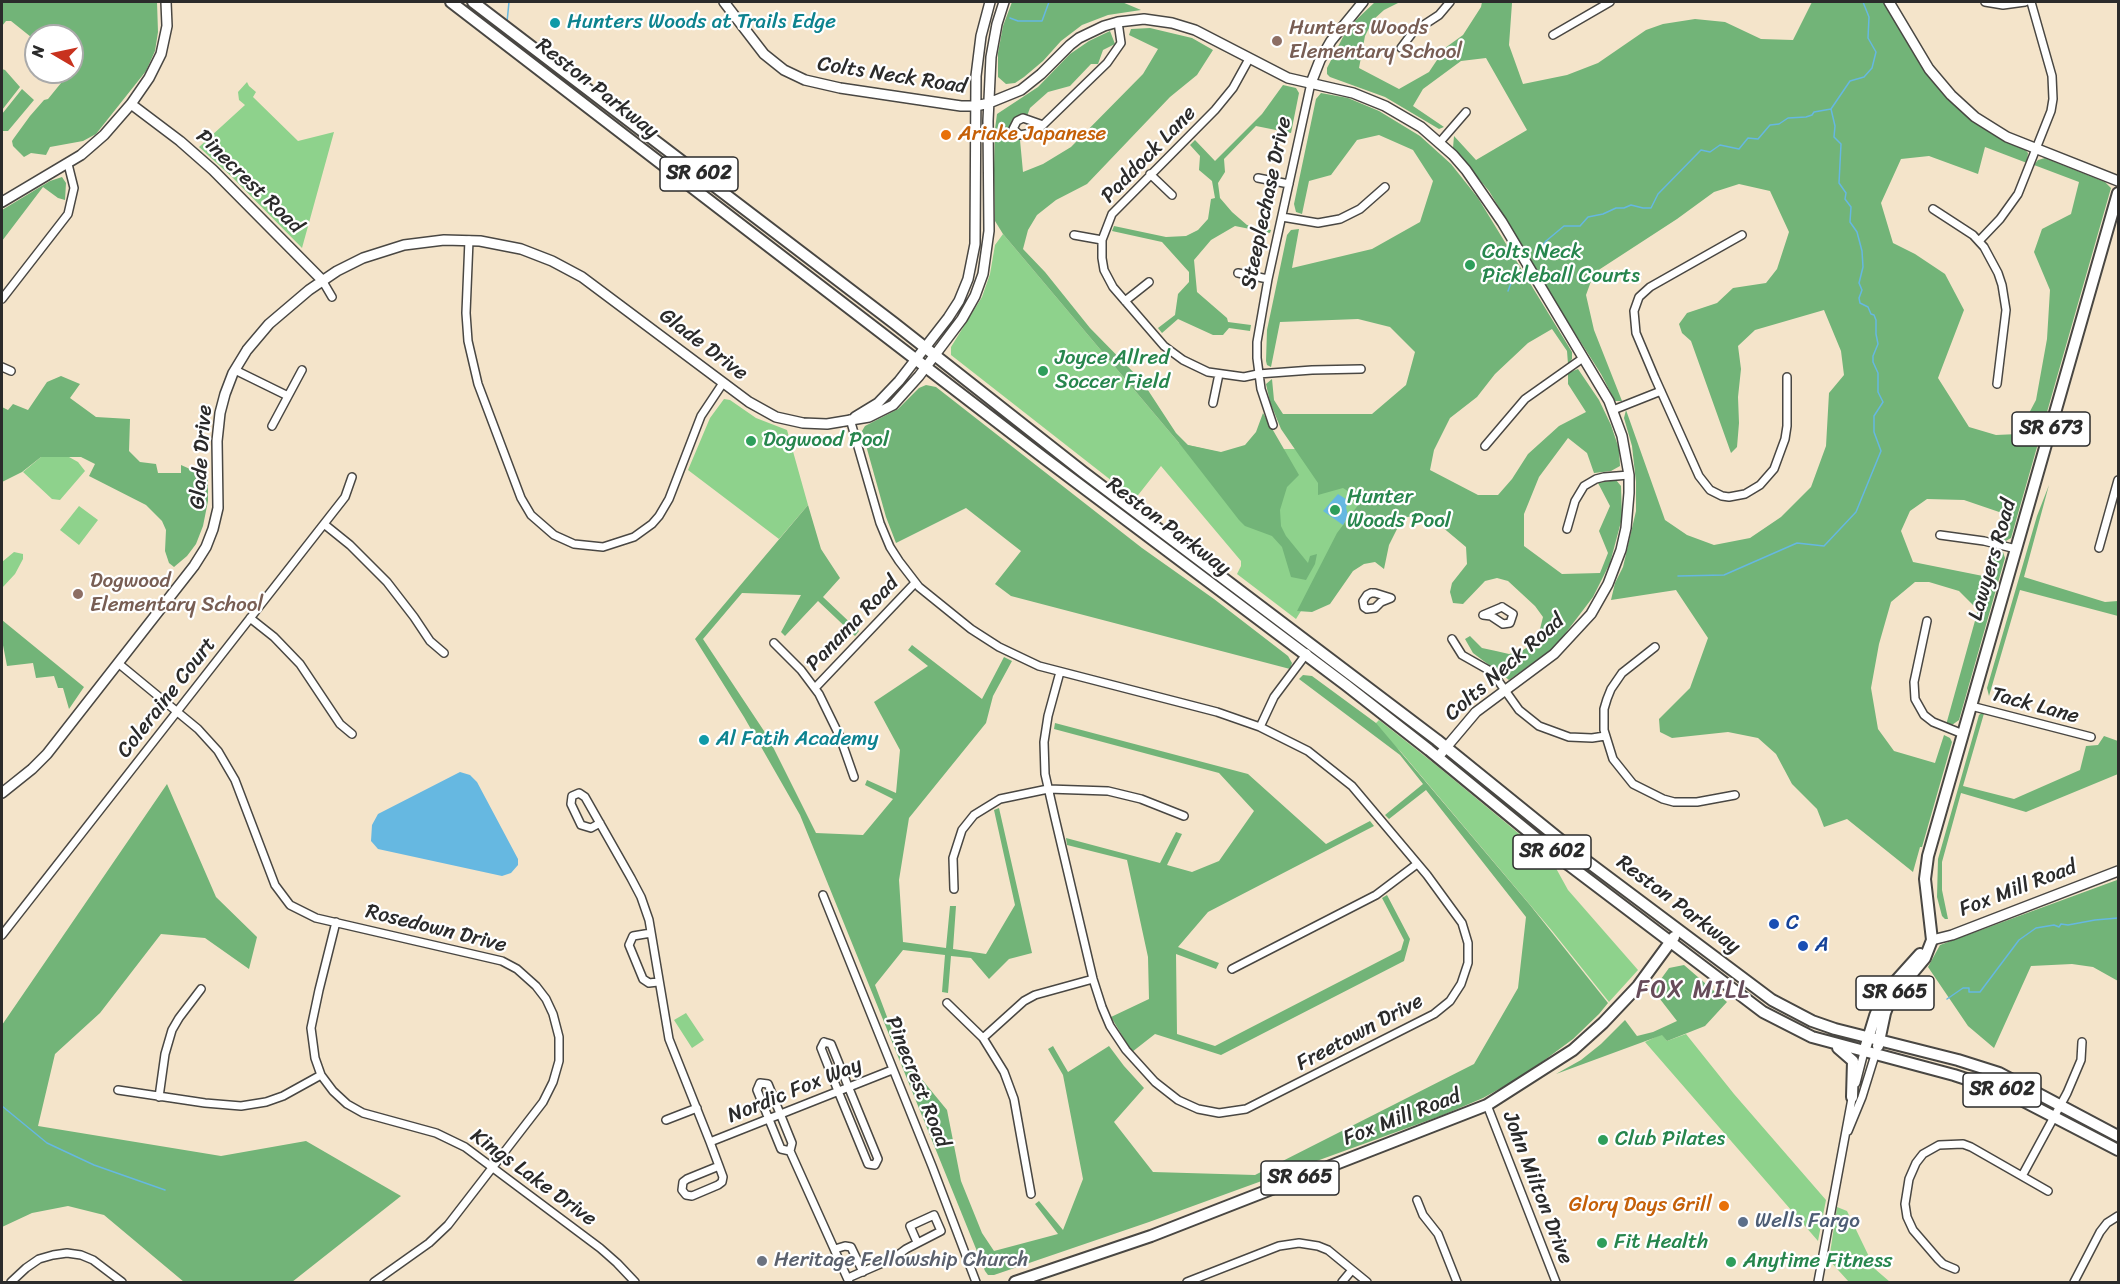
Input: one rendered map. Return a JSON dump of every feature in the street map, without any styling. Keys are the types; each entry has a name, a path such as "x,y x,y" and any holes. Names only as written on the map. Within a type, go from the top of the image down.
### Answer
{"main road":[{"name":"Reston Parkway","path":"451,2 1165,550 1306,655 1438,757 1569,865 1763,1012 1795,1029 1828,1042 1870,1054"},
{"name":"Reston Parkway","path":"473,2 925,347 1083,472 1446,747 1584,859 1753,986 1790,1011 1835,1029 1874,1039"},
{"name":"Lawyers Road","path":"1932,940 1925,889 1926,866 2118,193"},
{"name":"Fox Mill Road","path":"1016,1282 1185,1223 1487,1105 1573,1050 1603,1023 1638,986 1679,930"},
{"name":"SR 665","path":"1870,1054 1884,994 1932,940"},
{"name":"SR 602","path":"1874,1039 1981,1066 1999,1073 2118,1136"},
{"path":"1828,1042 1847,1053 1853,1061 1852,1097"},
{"name":"SR 602","path":"1870,1054 1993,1087 2020,1098 2118,1150"}],"street":[{"path":"2,202 68,164 93,146 131,104 149,78 161,54 167,26 166,2"},
{"name":"Colts Neck Road","path":"724,2 764,54 784,70 805,80 831,87 938,103 976,106 989,104 1010,95 1034,81 1079,38 1093,30 1118,22 1144,19 1172,23 1195,30 1288,78 1353,93 1385,106 1413,122 1440,142 1481,190 1613,410 1622,436 1629,475 1626,528 1616,566 1600,599 1579,630 1537,668 1476,712 1438,757"},
{"name":"Glade Drive","path":"850,419 882,399 917,359 956,306 968,279 973,261 976,230 976,106 979,48 990,2"},
{"name":"Glade Drive","path":"2,794 39,763 194,566 208,542 216,520 218,502 219,419 225,394 247,350 262,331 297,300 322,280 357,261 391,249 426,241 469,240 521,249 568,268 759,408 789,421 817,424 869,417 886,410 904,394 927,367 972,303 981,283 989,231 989,104 993,46 1004,2"},
{"name":"Steeplechase Drive","path":"1273,425 1258,374 1257,342 1268,279 1311,83 1331,41 1363,2"},
{"path":"1401,48 1413,32 1439,15 1450,2"},
{"path":"1553,34 1610,2"},
{"path":"1889,2 1929,69 1962,107 1990,128 2036,150 2118,181"},
{"path":"1985,2 2003,5 2025,2"},
{"path":"1979,241 2010,207 2025,180 2051,111 2052,76 2031,2"},
{"path":"1043,125 1107,63 1121,43 1118,22"},
{"name":"Paddock Lane","path":"1249,59 1225,99 1112,214 1102,240 1104,270 1113,287 1148,329 1173,353 1197,368 1244,377 1312,370 1361,369"},
{"name":"Pinecrest Road","path":"131,104 180,141 220,177 322,280 332,297"},
{"path":"1440,142 1466,112"},
{"path":"2,299 68,214 74,188 68,164"},
{"path":"1150,174 1172,195"},
{"path":"1258,177 1289,184"},
{"path":"1282,217 1318,223 1340,219 1360,209 1385,188"},
{"path":"1933,209 1965,228 1979,241 1998,273 2005,297 2006,323 1997,384"},
{"path":"1074,235 1102,240"},
{"path":"1742,235 1650,287 1636,304 1633,318 1661,391 1699,476 1704,484 1716,494 1729,497 1752,491 1760,485 1779,460 1787,426 1787,378"},
{"path":"469,240 466,313 468,341 478,384 520,498 531,515 554,535 574,544 603,547 634,537 652,524 669,499 701,416 723,383"},
{"path":"1238,273 1268,279"},
{"path":"1125,301 1149,282"},
{"path":"1485,446 1525,399 1583,358"},
{"path":"2,367 10,371"},
{"path":"235,370 288,396"},
{"path":"272,426 302,370"},
{"path":"1213,403 1219,374"},
{"path":"1613,410 1661,391"},
{"name":"Freetown Drive","path":"850,419 884,534 898,561 915,583 970,629 999,647 1039,666 1216,712 1260,726 1302,747 1338,773 1366,801 1457,915 1465,932 1468,963 1456,993 1442,1009 1434,1014 1252,1107 1239,1111 1212,1112 1191,1107 1166,1091 1144,1073 1118,1039 1102,1007 1093,979 1045,774 1044,742 1048,716 1060,672"},
{"path":"1567,530 1575,501 1584,486 1596,479 1629,475"},
{"name":"Coleraine Court","path":"2,935 345,497 352,477"},
{"path":"2099,549 2118,480"},
{"path":"324,524 376,570 401,599 429,641 444,652"},
{"path":"1940,535 1964,537 2016,549"},
{"name":"Panama Road","path":"815,688 915,583"},
{"path":"250,618 274,637 300,664 340,724 352,734"},
{"path":"1927,621 1914,682 1915,699 1924,715 1933,722 1963,734"},
{"path":"1452,639 1462,656 1492,672 1519,710 1546,730 1583,738 1605,736"},
{"path":"774,643 815,688 832,719 854,777"},
{"path":"1260,726 1274,697 1313,645"},
{"path":"1655,647 1630,665 1611,689 1604,709 1605,736 1613,759 1625,776 1642,790 1674,802 1686,803 1735,795"},
{"name":"Rosedown Drive","path":"118,663 203,733 225,761 235,780 280,894 290,905 306,914 336,922 502,961 524,974 546,999 553,1014 559,1037 560,1053 556,1075 543,1102 440,1233 374,1282"},
{"name":"Tack Lane","path":"1971,706 2091,737"},
{"path":"954,889 952,865 954,849 962,830 974,815 1000,799 1048,789 1098,790 1125,794 1184,816"},
{"path":"600,824 591,828 581,825 571,804 572,796 579,794 585,797 641,897 651,933 669,1039 710,1142 719,1166 723,1177 720,1184 692,1196 686,1195 682,1190 683,1182 687,1179 719,1166"},
{"path":"1232,969 1376,895 1417,864"},
{"name":"Fox Mill Road","path":"1932,940 1952,935 2118,871"},
{"name":"Pinecrest Road","path":"823,895 976,1282"},
{"name":"Kings Lake Drive","path":"336,922 312,1022 312,1047 321,1075 338,1096 358,1110 374,1117 448,1138 465,1147 600,1248 635,1282"},
{"path":"651,933 633,936 629,945 643,980 649,983 658,982"},
{"path":"983,1038 1024,1001 1035,995 1093,979"},
{"path":"159,1096 163,1061 172,1030 201,989"},
{"path":"947,1003 983,1038 998,1059 1010,1085 1031,1194"},
{"path":"824,1042 831,1044 878,1159 874,1165 868,1164 838,1091 821,1048 824,1042"},
{"path":"2022,1176 2061,1106 2080,1065 2083,1053 2082,1042"},
{"path":"1818,1282 1852,1097 1870,1054"},
{"path":"1844,1142 1862,1096 1870,1054"},
{"name":"Nordic Fox Way","path":"710,1142 892,1070"},
{"path":"118,1090 229,1106 254,1105 283,1096 321,1075"},
{"path":"790,1151 781,1149 757,1090 760,1083 768,1084 792,1143 790,1151 849,1280 941,1231 934,1215 909,1226 917,1242"},
{"name":"John Milton Drive","path":"1487,1105 1556,1282"},
{"path":"666,1120 696,1108"},
{"path":"1955,1269 1938,1259 1913,1230 1907,1217 1905,1204 1909,1179 1918,1160 1930,1149 1939,1145 1963,1144 2048,1191"},
{"path":"1417,1200 1423,1215 1438,1234 1457,1282"},
{"path":"2074,1282 2100,1232 2118,1216"},
{"path":"1187,1282 1288,1244 1299,1243 1318,1246 1337,1257 1367,1282"},
{"path":"835,1249 851,1246 864,1272"},
{"path":"11,1282 39,1259 67,1253 93,1260 122,1282"},
{"path":"1342,1282 1352,1270"}],"green space":[{"path":"2,2 157,2 158,32 155,51 146,71 96,134 83,141 50,147 46,155 31,153 24,157 13,146 12,141 30,116 60,84 84,84 84,24 24,24 24,31 11,21 6,21 2,26"},
{"path":"1012,2 1122,2 1141,10 1108,15 1082,25 1061,41 1024,77 1015,83 1006,84 998,77 998,53 1003,26"},
{"path":"1375,2 1400,2 1384,10 1373,20 1365,36 1359,68 1399,89 1429,72 1445,48 1463,35 1482,2 1514,2 1512,3 1509,45 1523,84 1567,75 1598,63 1646,30 1663,24 1695,19 1725,22 1761,39 1793,40 1812,2 1886,2 1921,63 1985,128 2024,148 2028,153 2027,163 1985,147 1978,174 1929,156 1901,159 1881,203 1893,243 1915,254 1945,274 1964,310 1938,378 1969,427 1996,435 2018,434 2036,400 2047,339 2050,290 2034,252 2042,229 2071,214 2079,182 2034,165 2038,160 2045,158 2105,182 2111,188 2011,538 2004,542 1998,540 2005,514 1964,500 1927,499 1910,511 1901,531 1913,562 1988,577 1996,549 2003,552 2005,558 1959,720 1952,725 1946,725 1978,610 1959,591 1929,582 1915,582 1891,602 1879,644 1871,688 1878,729 1894,751 1935,763 1944,735 1952,742 1913,872 1847,819 1824,827 1817,809 1792,784 1776,754 1758,738 1728,732 1672,738 1660,732 1659,719 1690,688 1708,638 1676,590 1611,600 1615,583 1623,567 1636,511 1636,482 1632,446 1624,418 1626,410 1665,520 1687,535 1714,545 1750,538 1781,517 1811,487 1826,446 1829,393 1844,375 1841,351 1824,310 1755,330 1738,346 1741,369 1738,397 1739,423 1737,447 1731,453 1691,341 1682,333 1679,324 1687,313 1717,303 1733,288 1766,283 1777,269 1789,232 1770,191 1739,184 1714,192 1594,273 1586,295 1594,330 1622,401 1615,401 1601,374 1489,191 1453,148 1454,136 1476,160 1527,130 1486,58 1461,61 1423,89 1413,106 1444,127 1439,129 1385,97 1327,74 1327,68 1343,37 1356,20"},
{"path":"1150,28 1192,38 1213,50 1197,75 1170,97 1087,184 1056,200 1037,215 1028,230 1023,249 1045,272 1090,328 1142,381 1176,433 1188,445 1221,452 1245,445 1256,432 1263,413 1299,475 1287,487 1280,510 1281,526 1286,536 1308,563 1310,556 1317,554 1315,564 1306,580 1291,577 1282,547 1272,536 1245,526 1239,520 1179,443 1003,234 995,221 994,170 997,114 1038,87 1070,54 1110,31 1115,44 1103,50 1098,64 1091,64 1070,86 1048,92 1030,108 1027,116 1012,120 1010,129 1020,140 1023,172 1043,164 1071,147 1143,74 1158,49 1129,35 1131,29"},
{"path":"2,69 20,87 2,110"},
{"path":"247,82 256,92 253,97 298,141 334,132 302,248 199,147 245,105 239,100 238,92"},
{"path":"1283,85 1296,88 1299,93 1291,133 1256,126 1224,159 1225,172 1218,183 1220,198 1232,212 1247,225 1271,230 1270,233 1235,226 1211,240 1194,260 1197,292 1227,318 1228,322 1251,325 1250,331 1229,328 1223,335 1213,335 1178,319 1162,333 1158,328 1175,315 1178,294 1189,282 1189,272 1162,242 1112,231 1114,226 1166,237 1186,236 1198,230 1208,219 1211,199 1215,198 1212,181 1199,170 1200,156 1190,145 1195,140 1215,161 1262,114"},
{"path":"22,89 34,100 8,131 3,131 2,114"},
{"path":"1321,93 1348,98 1379,111 1420,136 1451,164 1478,198 1572,352 1572,359 1568,364 1567,351 1552,329 1528,343 1495,374 1477,397 1450,418 1434,450 1430,470 1478,495 1498,495 1512,479 1528,454 1559,426 1586,412 1568,384 1568,373 1578,369 1599,400 1619,449 1620,466 1611,471 1594,473 1587,453 1568,438 1539,477 1524,514 1524,546 1562,574 1600,573 1608,553 1599,531 1610,506 1598,483 1616,480 1621,486 1622,518 1610,563 1593,597 1555,647 1509,680 1473,653 1465,639 1470,636 1482,648 1509,654 1520,652 1531,645 1539,633 1543,617 1535,606 1508,581 1497,578 1485,581 1463,604 1453,603 1450,592 1452,583 1467,564 1466,547 1441,526 1420,516 1407,517 1397,529 1389,545 1384,569 1375,562 1364,564 1353,571 1330,604 1312,612 1297,611 1337,533 1362,500 1343,488 1318,495 1318,483 1281,429 1270,402 1266,384 1272,379 1274,400 1283,414 1372,414 1406,385 1415,352 1390,327 1358,319 1280,322 1271,367 1267,365 1267,330 1287,235 1291,230 1299,229 1292,268 1372,249 1420,222 1433,181 1413,150 1379,135 1357,140 1331,175 1309,181 1302,214 1296,212 1294,204 1316,99"},
{"path":"62,177 66,183 65,200 58,198 43,187 2,241 2,210 50,181"},
{"path":"1003,234 1179,443 1240,457 1281,449 1298,449 1376,431 1360,516 1296,619 1237,574 1241,561 1161,466 1135,499 951,355 951,347 982,297 990,274 995,245"},
{"path":"61,376 80,384 70,398 96,417 130,419 129,451 140,462 156,464 158,473 181,473 181,465 208,477 208,501 203,526 196,544 174,567 169,563 165,551 166,530 162,521 146,505 89,476 95,464 81,457 41,457 22,472 2,482 2,407 8,410 13,404 28,410 47,382"},
{"path":"926,385 936,387 1142,548 1214,599 1288,656 1292,663 1290,669 1011,596 995,584 1021,551 966,508 896,543 886,517 862,431 865,426 898,409 919,388"},
{"path":"724,399 730,400 756,418 787,430 808,505 779,539 688,470 710,418"},
{"path":"41,457 69,457 78,462 85,471 60,500 52,499 23,472"},
{"path":"2049,485 2024,577 2105,602 2118,601 2118,616 2020,590 1989,696 1987,688 2037,516"},
{"path":"808,505 821,549 840,578 823,597 859,631 855,636 818,601 785,636 781,632 801,595 742,593 703,639 768,737 816,833 863,835 893,799 865,785 867,780 896,793 900,750 874,702 928,666 908,650 912,645 982,699 1004,657 1012,661 993,696 986,723 909,818 899,880 903,942 946,948 950,906 956,906 953,949 986,954 1015,905 994,810 999,808 1032,953 1009,959 989,979 971,958 951,956 948,993 942,992 945,955 903,950 875,985 901,1054 947,1110 961,1181 982,1233 994,1251 1058,1234 1035,1204 1039,1201 1063,1230 1083,1179 1063,1075 1048,1049 1053,1046 1068,1072 1109,1046 1144,1088 1114,1122 1153,1172 1255,1175 1474,1064 1518,988 1526,917 1426,790 1389,819 1385,815 1423,784 1400,755 1299,679 1303,675 1312,676 1376,723 1530,905 1608,1003 1573,1039 1519,1078 1483,1098 1443,1115 1149,1222 994,1275 988,1275 800,815 744,717 695,639"},
{"path":"79,506 98,520 79,545 60,530"},
{"path":"14,552 23,554 23,559 15,574 2,588 2,562"},
{"path":"2,620 84,687 69,709 63,688 58,688 54,676 36,678 33,663 7,666 2,640"},
{"path":"1985,710 1963,786 2014,799 2080,770 2086,746 2098,745 2104,736 2118,741 2118,774 2026,812 1961,793 1942,862 1942,890 1948,919 1945,919 1937,897 1938,859 1979,715"},
{"path":"1379,720 1552,861 1568,890 1638,970 1609,1002 1401,752 1373,726"},
{"path":"1055,723 1248,774 1326,844 1370,821 1374,826 1208,912 1178,947 1219,963 1216,969 1176,954 1177,1034 1215,1046 1401,950 1404,940 1382,898 1387,895 1410,939 1404,961 1221,1055 1155,1034 1132,1052 1111,1017 1149,999 1148,957 1127,860 1067,845 1066,838 1160,863 1176,832 1182,834 1167,865 1192,872 1219,861 1254,811 1219,773 1054,729"},
{"path":"167,784 216,897 257,937 249,969 205,938 161,934 100,1013 55,1054 38,1126 221,1156 306,1141 401,1196 292,1282 184,1282 104,1215 68,1206 32,1213 2,1227 2,1025"},
{"path":"2117,880 2118,981 2093,967 2072,964 2031,966 1994,1048 1968,1026 1928,967 1940,945"},
{"path":"1684,965 1727,1002 1705,1026 1667,1041 1662,1035 1556,1074 1581,1060 1625,1020 1637,1036 1653,1032 1677,1021 1653,990 1669,968"},
{"path":"686,1013 704,1040 692,1048 674,1020"},
{"path":"1662,1034 1667,1041 1686,1034 1734,1094 1826,1200 1818,1241 1645,1042"},
{"path":"1837,1207 1847,1211 1875,1269 1890,1282 1849,1282 1829,1260"}],"water":[{"name":"Hunter Woods Pool","path":"1338,494 1349,501 1346,507 1348,516 1343,525 1323,511"},
{"path":"460,772 470,775 477,782 518,859 518,865 511,873 502,876 378,849 371,841 372,825 378,814"}],"waterway":[{"path":"507,22 509,2"},
{"path":"1010,18 1018,21 1042,21 1049,2"},
{"path":"1678,576 1724,575 1797,543 1824,546 1856,512 1881,451 1874,432 1874,416 1883,402 1878,392 1878,373 1873,362 1878,344 1876,320 1868,307 1860,303 1862,251 1857,232 1850,222 1851,207 1839,183 1841,144 1834,137 1835,126 1831,109 1850,81 1864,77 1872,68 1876,52 1868,38 1869,17 1863,2"},
{"path":"1534,257 1546,241 1564,226 1580,226 1588,217 1616,208 1631,205 1651,208 1658,194 1701,150 1710,152 1720,145 1739,149 1748,138 1758,139 1770,125 1779,124 1788,118 1806,117 1814,112 1831,109"},
{"path":"1508,291 1511,283 1520,276"},
{"path":"1947,999 1963,988 1969,988 1969,992 1980,992 2019,940 2036,928 2118,918"},
{"path":"2,1106 47,1143 94,1165 165,1190"}],"place":[{"name":"Hunters Woods at Trails Edge","path":"555,23"},
{"name":"Hunters Woods Elementary School","path":"1277,41"},
{"name":"Ariake Japanese","path":"946,135"},
{"name":"Colts Neck Pickleball Courts","path":"1470,265"},
{"name":"Joyce Allred Soccer Field","path":"1043,371"},
{"name":"Dogwood Pool","path":"751,441"},
{"name":"Hunter Woods Pool","path":"1335,510"},
{"name":"Dogwood Elementary School","path":"78,594"},
{"name":"Al Fatih Academy","path":"704,740"},
{"name":"C","path":"1774,924"},
{"name":"A","path":"1803,946"},
{"name":"Club Pilates","path":"1603,1140"},
{"name":"Glory Days Grill","path":"1724,1206"},
{"name":"Wells Fargo","path":"1743,1222"},
{"name":"Fit Health","path":"1602,1243"},
{"name":"Heritage Fellowship Church","path":"762,1261"},
{"name":"Anytime Fitness","path":"1731,1262"}],"district":[{"name":"FOX MILL","path":"1693,991"}]}
